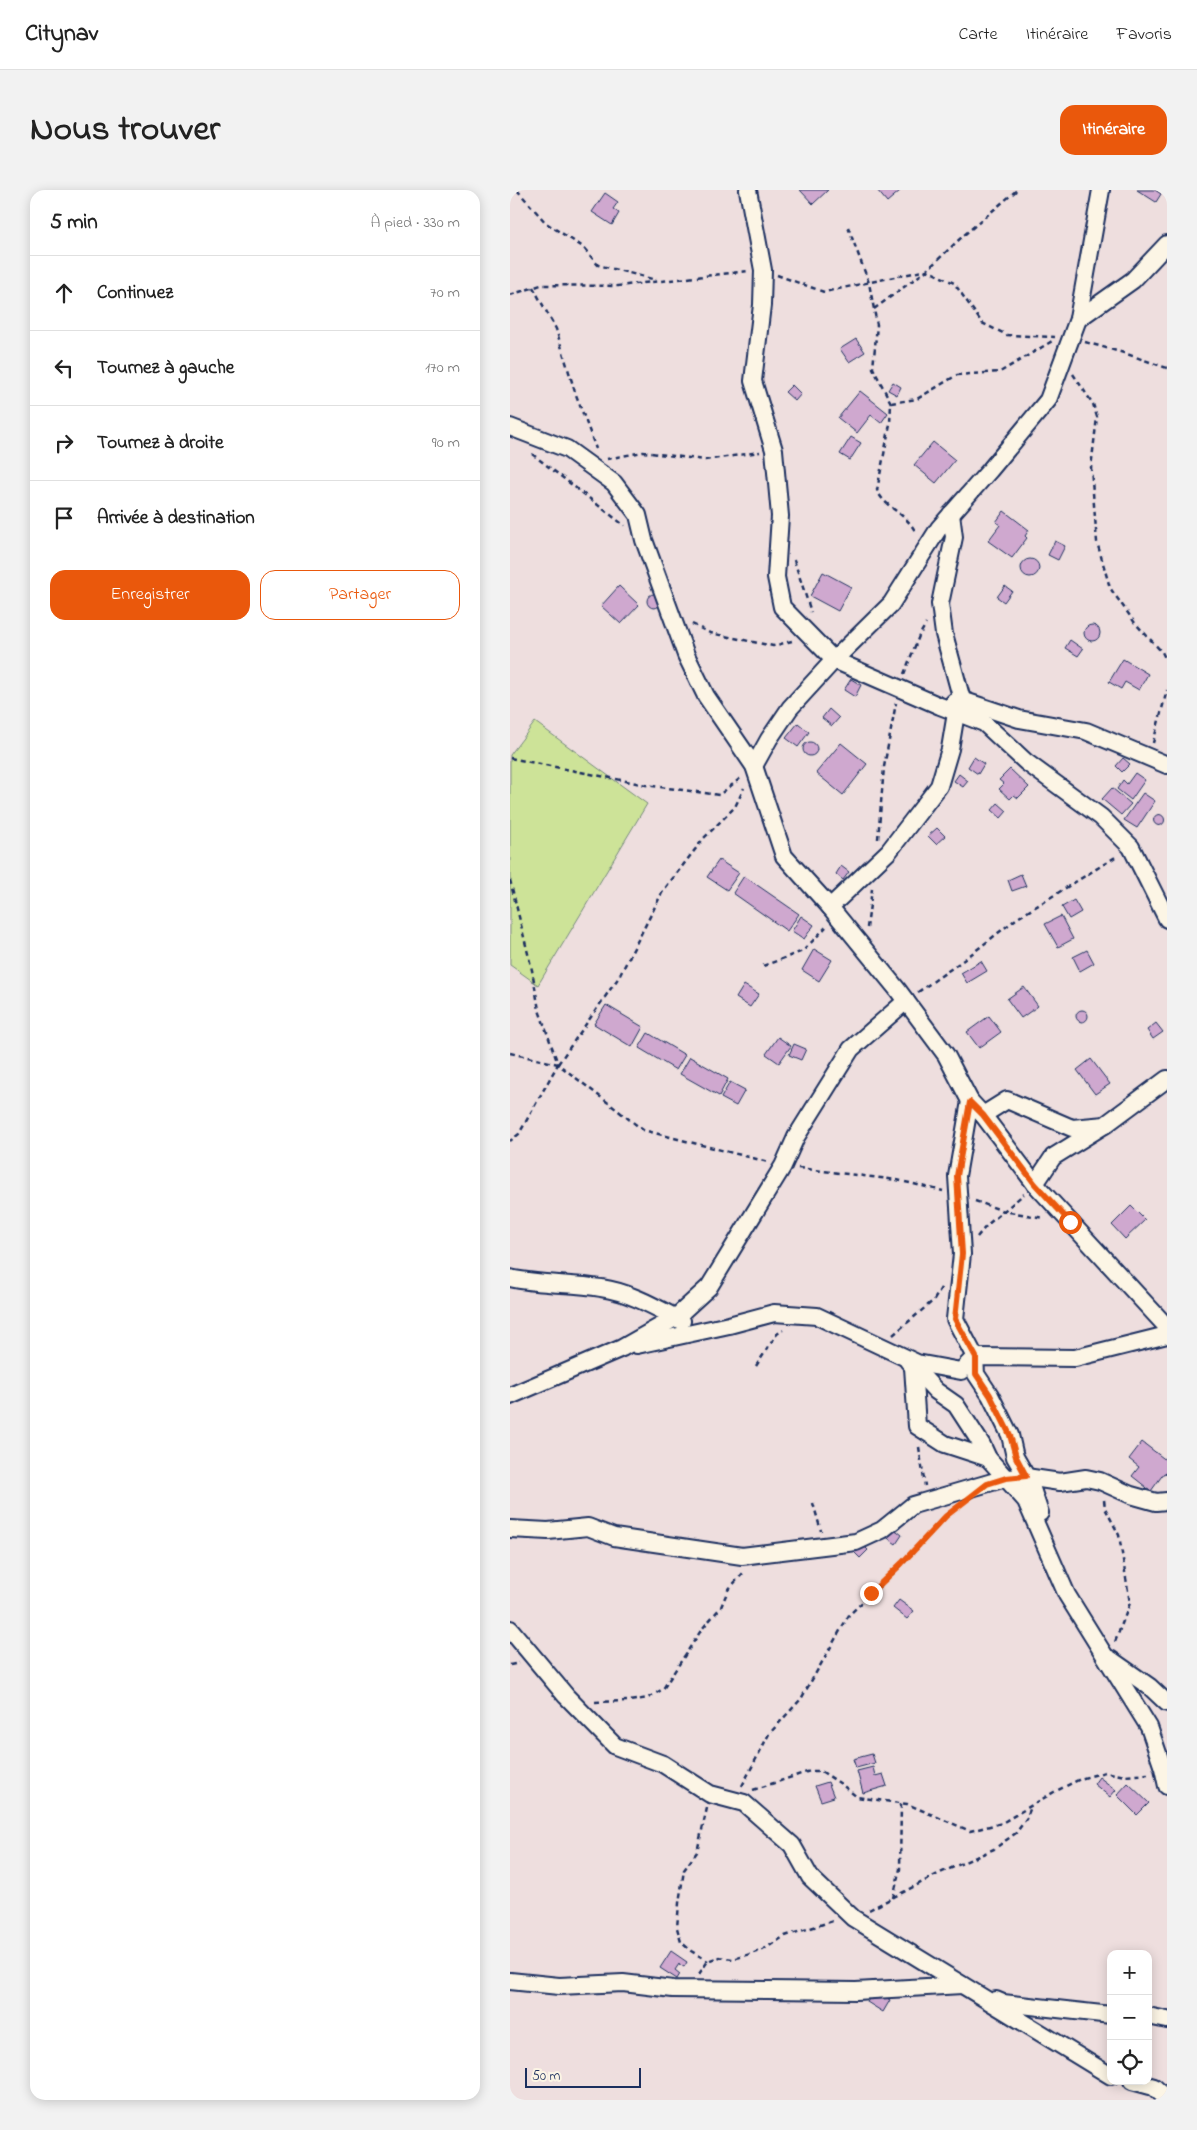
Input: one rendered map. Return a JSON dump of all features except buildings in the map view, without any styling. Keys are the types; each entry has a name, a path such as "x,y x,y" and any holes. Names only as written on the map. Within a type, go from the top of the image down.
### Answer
{"street":[{"path":"748,190 763,270 762,305 753,381 774,450 780,516 776,577 782,607 834,660 940,706 959,706 1086,731 1167,765"},
{"path":"754,766 768,739 790,708 834,660 891,604 939,528 1048,400 1078,319 1101,190"},
{"path":"1078,319 1133,280 1167,244"},
{"path":"510,427 567,449 593,462 614,483 638,515 644,540 686,655 706,696 754,766 784,856 834,912 906,1001 946,1055 970,1102 983,1115 1035,1184 1167,1327"},
{"path":"834,912 889,851 939,786 950,749 959,706 944,634 940,604 954,537 951,514"},
{"path":"959,706 984,723 1026,762 1101,817 1131,847 1167,919"},
{"path":"510,1396 622,1348 675,1318 709,1287 783,1166 796,1137 851,1049 906,1001"},
{"path":"1035,1184 1053,1157 1105,1125 1167,1079"},
{"path":"983,1115 1007,1100 1072,1128 1105,1125"},
{"path":"970,1102 957,1176 962,1254 955,1319 976,1357 976,1374 990,1395 1010,1435 1016,1457 1040,1509 1044,1543"},
{"path":"510,1278 528,1282 603,1288 631,1296 689,1325 729,1325"},
{"path":"622,1348 774,1314 817,1316 909,1362 961,1371 976,1357 1075,1358 1167,1334"},
{"path":"909,1362 917,1426 945,1444 988,1458"},
{"path":"909,1362 936,1391 956,1405 982,1445 988,1458 1026,1501 1067,1595 1110,1658 1150,1727 1166,1780"},
{"path":"510,1529 548,1531 588,1528 614,1537 742,1556 856,1542 882,1530 914,1505 1006,1478 1026,1476 1060,1482 1086,1478 1100,1481 1131,1495 1156,1502 1167,1501"},
{"path":"510,1630 566,1696 615,1746 663,1764 724,1796 744,1803 792,1845 810,1876 853,1918 1107,2074"},
{"path":"1110,1658 1150,1687 1167,1703"},
{"path":"510,1981 559,1986 622,1983 674,1989 856,1991 960,1984 1003,2003 1107,2014"},
{"path":"1152,2017 1167,2020"},
{"path":"1150,2085 1154,2086 1167,2099"}],"path":[{"path":"517,190 546,223 583,247 598,265 658,281"},
{"path":"874,310 927,270 964,235 1017,190"},
{"path":"848,228 869,283 877,325 872,368 891,403 890,424 877,490 881,499 910,521 916,533 916,565"},
{"path":"510,295 541,285 618,286 763,270 824,292 927,270 954,283 982,323 1008,335 1057,338 1000,372 957,375 917,399 891,403"},
{"path":"533,287 556,329 593,462 643,452 705,460 774,450"},
{"path":"1071,338 1167,368"},
{"path":"1063,358 1093,404 1096,417 1091,468 1097,542 1110,588 1135,623 1162,652 1167,662"},
{"path":"525,448 644,540"},
{"path":"791,553 812,614"},
{"path":"865,949 876,864 884,768 898,688 919,636 940,604"},
{"path":"671,614 710,633 773,646 811,636"},
{"path":"1149,759 1167,690"},
{"path":"510,758 646,785 719,795 754,766"},
{"path":"510,1141 519,1134 558,1064 619,977 663,891 704,838 735,807 754,766"},
{"path":"906,1001 965,959 1016,919 1131,847"},
{"path":"510,880 532,970 539,1010 558,1064"},
{"path":"762,966 803,951 834,912"},
{"path":"756,1366 777,1334 789,1327 798,1315"},
{"path":"914,1505 926,1490 917,1426"},
{"path":"1100,1481 1105,1508 1119,1535 1130,1603 1110,1658"},
{"path":"813,1503 816,1520 829,1546"},
{"path":"708,1961 682,1942 677,1928 679,1903 684,1870 696,1852 724,1796 769,1734 801,1699 849,1615 946,1516 959,1506"},
{"path":"566,1696 596,1702 630,1702 648,1698 664,1689 684,1661 702,1629 721,1606 728,1590 764,1554"},
{"path":"724,1796 810,1771 821,1771 842,1784 856,1797 907,1804 970,1831 1002,1823 1080,1779 1105,1772 1125,1776 1140,1774 1166,1780"},
{"path":"893,1898 900,1869 901,1803"}],"green space":[{"path":"535,722 647,804 538,985 510,965 510,755"}],"route":[{"path":"871,1593 946,1516 987,1484 1006,1478 1026,1476 1016,1457 1010,1435 990,1395 976,1374 976,1357 955,1319 962,1254 957,1176 970,1102 983,1115 1035,1184 1070,1222"}]}
